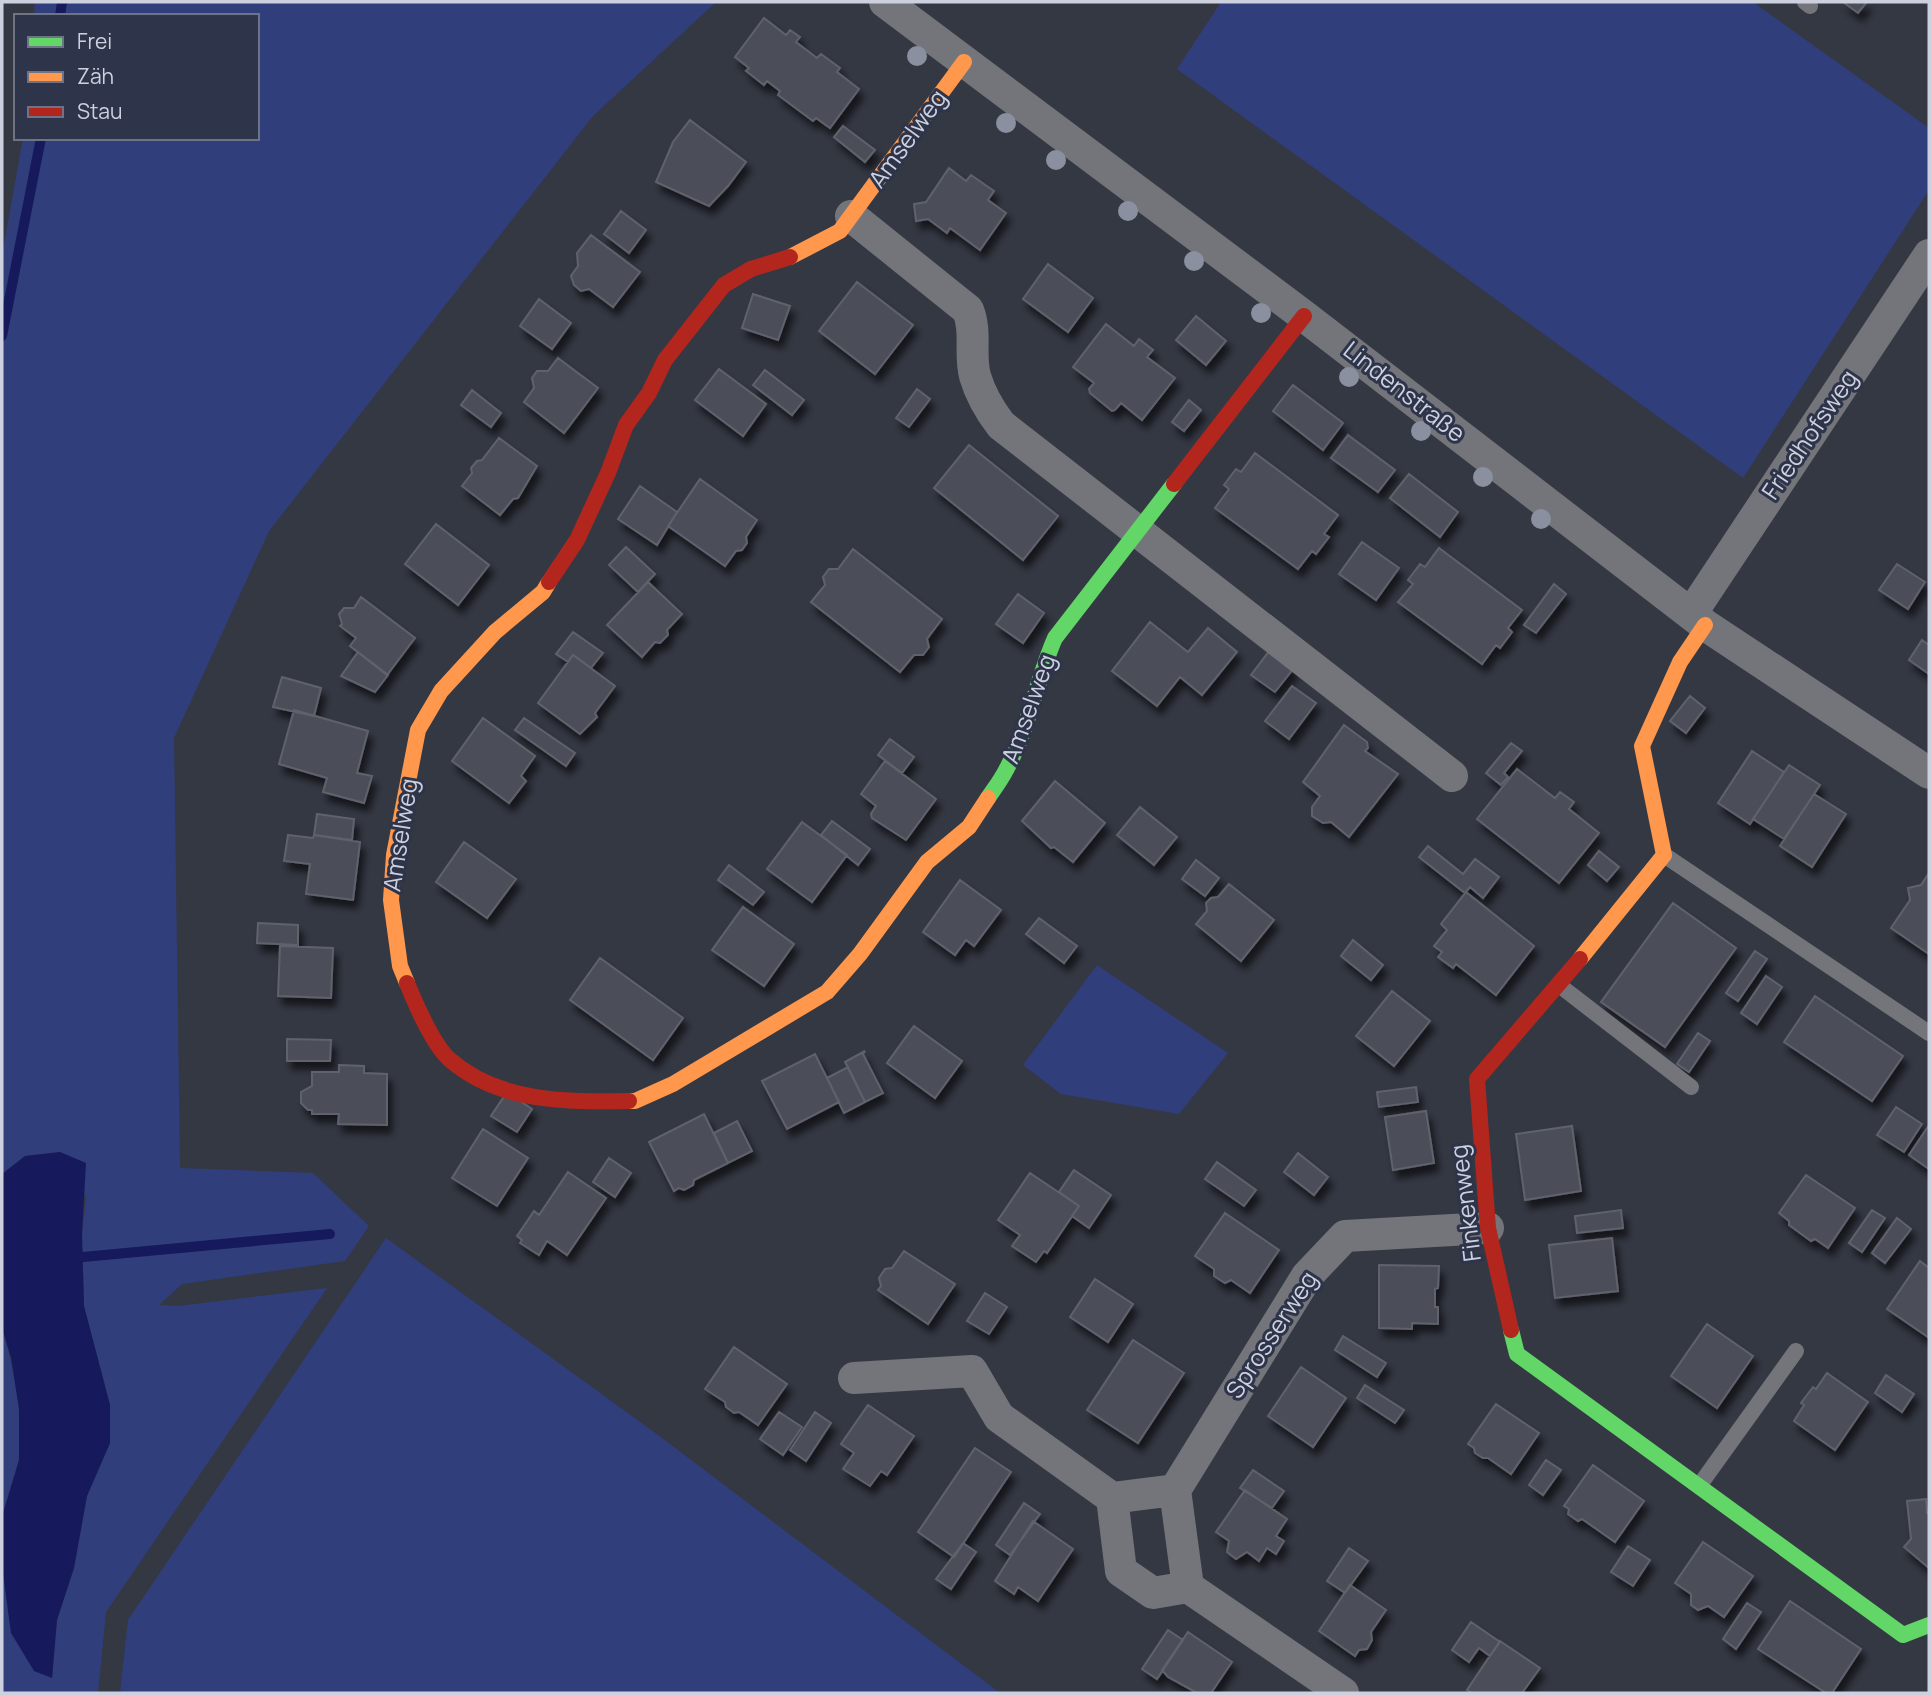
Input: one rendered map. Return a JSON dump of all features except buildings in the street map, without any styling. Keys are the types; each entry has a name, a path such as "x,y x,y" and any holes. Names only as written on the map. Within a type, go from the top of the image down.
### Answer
{"street":[{"name":"Lindenstraße","path":"885,2 1304,316 1698,619 1929,773"},
{"name":"Amselweg","path":"964,62 840,231 787,259 751,269 724,285 665,360 649,393 626,425 608,473 577,540 543,592 495,632 441,691 418,730 394,855 391,900 400,966 417,1008 447,1057 480,1081 535,1098 572,1102 635,1101 673,1084 827,992 860,954 928,862 969,827 1007,769 1028,715 1042,667 1055,638 1304,316"},
{"path":"851,216 968,310 974,324 975,376 992,413 1002,425 1452,776"},
{"name":"Friedhofsweg","path":"1698,619 1929,255"},
{"path":"1664,855 1642,746 1698,619"},
{"name":"Finkenweg","path":"1664,855 1559,985 1476,1079 1488,1228 1517,1354 1903,1635 1929,1625"},
{"name":"Sprosserweg","path":"1174,1490 1307,1276 1345,1236 1488,1228"},
{"path":"855,1378 972,1371 999,1417 1112,1498 1174,1490 1188,1587"},
{"path":"1112,1498 1121,1571 1153,1593 1188,1587 1343,1693"}],"lane":[{"path":"1664,855 1929,1033"},
{"path":"1559,985 1691,1087"},
{"path":"1699,1486 1796,1351"}],"shaded area":[{"path":"35,2 716,2 593,116 269,531 174,738 180,1168 313,1173 369,1226 345,1261 182,1284 159,1305 178,1306 327,1288 106,1612 98,1693 2,1693 2,1567 5,1584 52,1678 57,1620 74,1568 87,1496 110,1443 110,1405 84,1306 82,1234 86,1197 60,1152 25,1156 2,1174 2,255 23,140 259,140 259,14 34,14"},
{"path":"1221,2 1753,2 1929,128 1929,190 1743,478 1177,69"},
{"path":"1097,965 1228,1053 1179,1114 1061,1094 1023,1065"},
{"path":"60,1152 86,1163 82,1234 84,1306 110,1405 110,1443 87,1496 74,1568 57,1620 52,1678 34,1671 11,1633 2,1567 2,1516 19,1460 19,1409 11,1358 2,1328 2,1174 25,1156"},
{"path":"386,1238 654,1432 1000,1693 120,1693 128,1620"},
{"path":"2,1328 17,1392 20,1442 16,1473 2,1516"}],"waterway":[{"path":"60,14 62,2"},
{"path":"2,336 41,140"},
{"path":"83,1257 330,1234"}],"traffic: fast":[{"path":"988,798 1014,754 1055,638 1174,484"},
{"path":"1511,1330 1517,1354 1903,1635 1929,1625"}],"traffic: slow":[{"path":"790,257 840,231 964,62"},
{"path":"407,983 400,966 391,900 394,855 418,730 441,691 495,632 543,592 549,582"},
{"path":"1580,959 1664,855 1642,746 1680,662 1705,625"},
{"path":"629,1101 635,1101 673,1084 827,992 860,954 927,862 969,827 988,798"}],"traffic: jam":[{"path":"549,582 577,540 608,473 626,425 649,393 665,360 724,285 751,269 790,257"},
{"path":"1174,484 1304,316"},
{"path":"1511,1330 1488,1228 1477,1079 1580,959"},
{"path":"407,983 437,1044 449,1059 469,1073 490,1084 534,1097 629,1101"}]}
